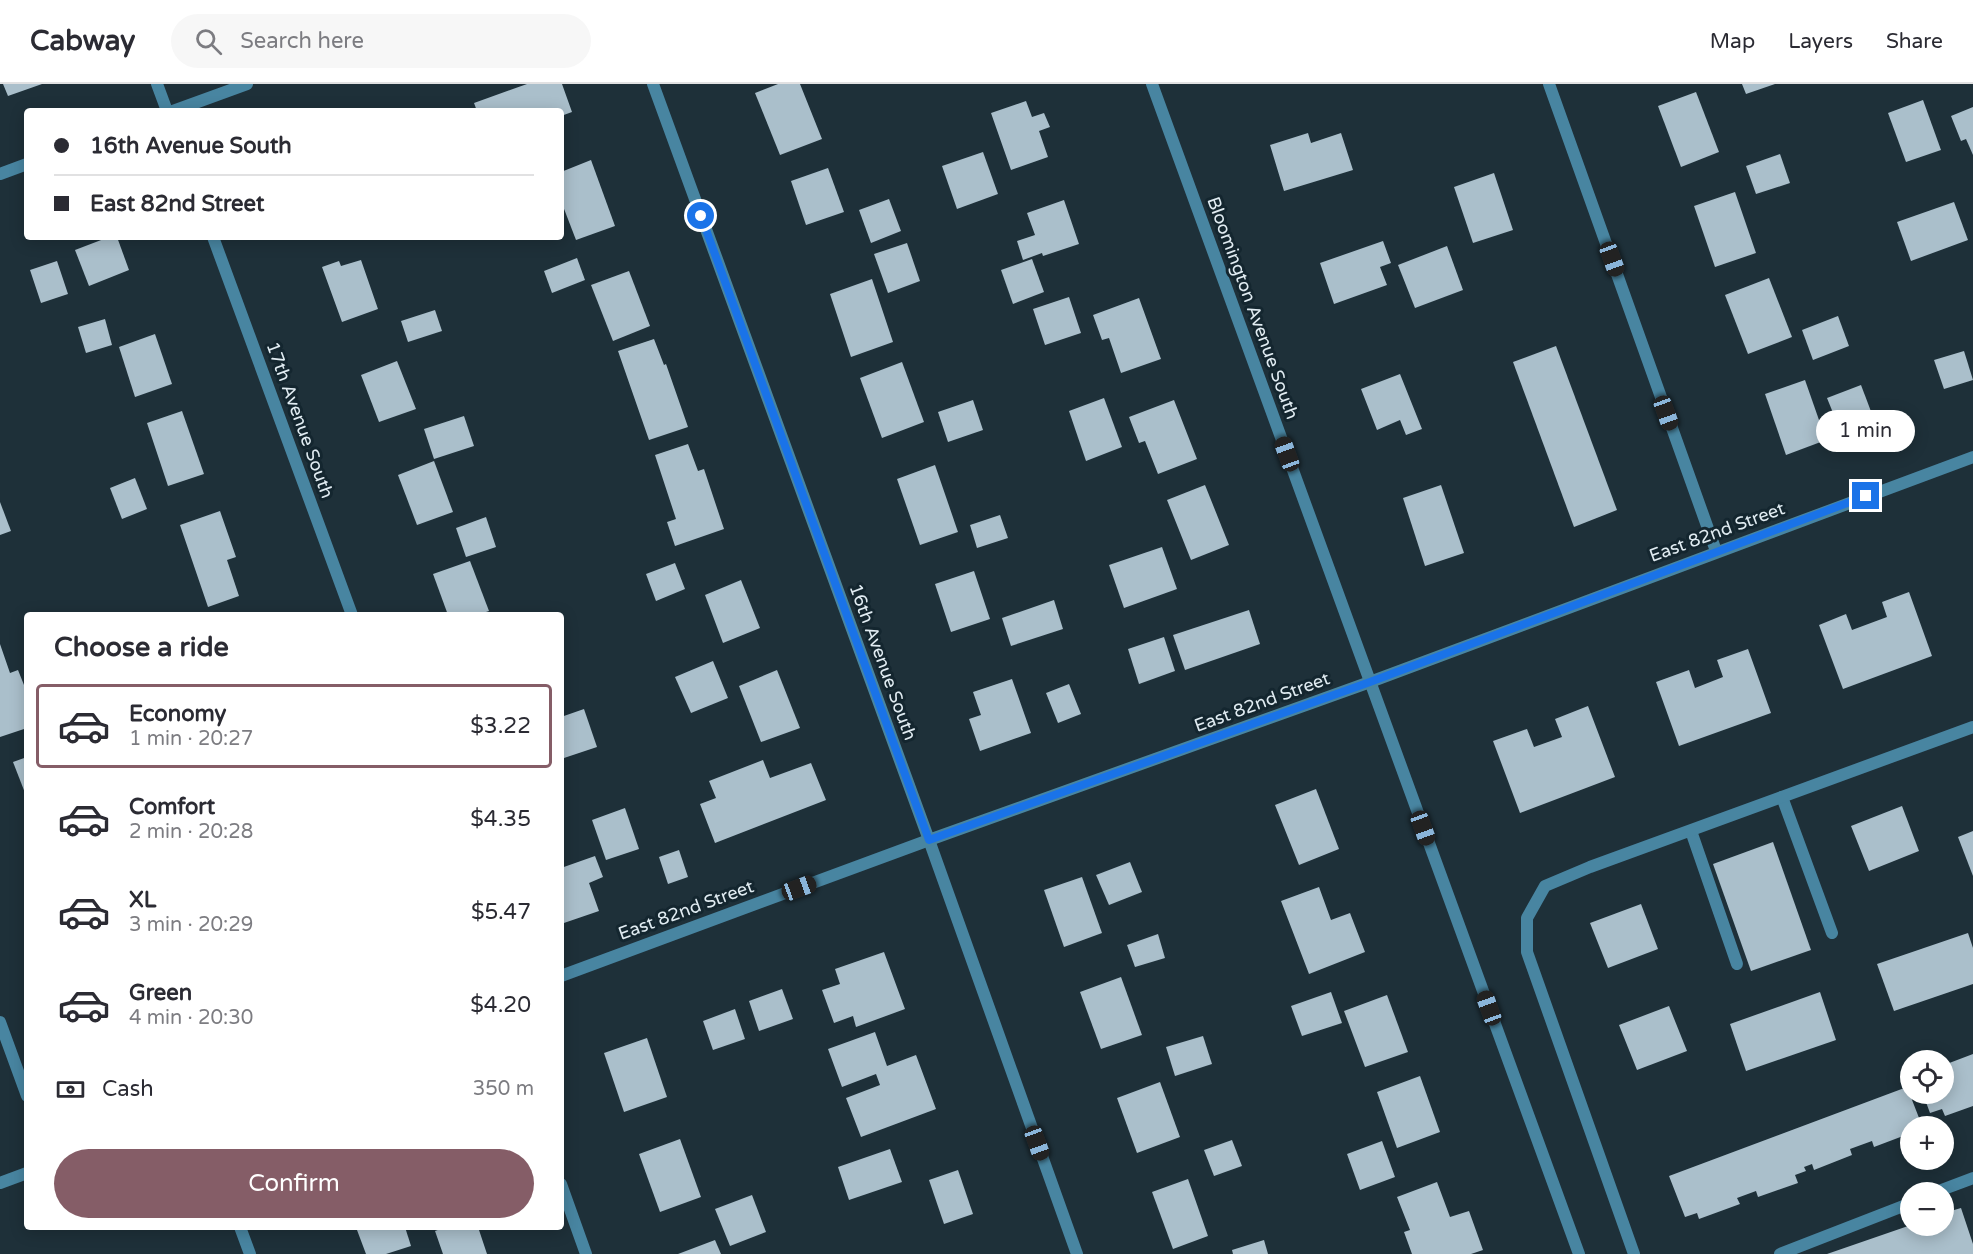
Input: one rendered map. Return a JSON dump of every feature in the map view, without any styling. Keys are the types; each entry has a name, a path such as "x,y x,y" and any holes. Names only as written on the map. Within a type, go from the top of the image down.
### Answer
{"street":[{"path":"157,84 166,108"},
{"path":"181,108 247,84"},
{"name":"16th Avenue South","path":"653,84 929,840 1077,1254"},
{"name":"Bloomington Avenue South","path":"1152,84 1579,1254"},
{"path":"1549,84 1716,552"},
{"path":"0,174 24,165"},
{"name":"17th Avenue South","path":"214,240 351,612"},
{"name":"East 82nd Street","path":"564,975 929,840 1370,682 1973,457"},
{"path":"1634,1254 1527,952 1527,918 1545,886 1973,727"},
{"path":"1782,797 1832,933"},
{"path":"1691,831 1737,964"},
{"path":"0,1022 24,1088"},
{"path":"0,1182 24,1174"},
{"path":"1954,1185 1973,1178"},
{"path":"564,1192 586,1254"},
{"path":"1780,1254 1900,1207"},
{"path":"241,1230 246,1253"}],"building":[{"path":"3,84 42,84 8,96"},
{"path":"527,84 562,84 572,112 564,115 564,108 476,108 474,103"},
{"path":"778,84 800,84 822,139 780,155 755,93"},
{"path":"1742,84 1775,84 1746,94"},
{"path":"1696,92 1719,152 1681,167 1658,106"},
{"path":"1923,100 1941,150 1906,162 1888,113"},
{"path":"1026,101 1032,117 1044,113 1050,127 1039,131 1048,157 1011,170 991,113"},
{"path":"1973,107 1973,155 1966,139 1961,141 1951,116"},
{"path":"1308,133 1311,143 1341,133 1353,170 1284,191 1270,145"},
{"path":"983,152 998,194 957,209 942,166"},
{"path":"1780,154 1790,183 1756,194 1746,166"},
{"path":"591,160 615,226 576,240 564,209 564,171"},
{"path":"828,168 844,212 806,225 791,181"},
{"path":"1494,173 1513,230 1473,243 1454,187"},
{"path":"1735,192 1756,253 1715,267 1694,206"},
{"path":"889,199 901,231 871,243 859,210"},
{"path":"1064,200 1079,244 1023,260 1017,241 1035,235 1027,213"},
{"path":"1954,202 1968,240 1911,261 1897,222"},
{"path":"101,240 118,240 129,270 89,286 75,250"},
{"path":"1383,241 1391,263 1380,267 1387,285 1334,304 1320,263"},
{"path":"907,243 920,281 888,293 874,254"},
{"path":"1447,246 1463,290 1415,308 1398,265"},
{"path":"577,258 585,280 552,293 544,271"},
{"path":"1032,259 1044,292 1013,304 1001,270"},
{"path":"361,260 378,309 342,322 322,267 339,261 341,266"},
{"path":"57,261 68,294 41,303 30,270"},
{"path":"629,271 650,326 613,341 591,285"},
{"path":"1769,278 1792,337 1748,354 1725,295"},
{"path":"872,279 893,342 851,357 830,294"},
{"path":"1069,297 1081,333 1045,345 1033,309"},
{"path":"1139,298 1161,359 1121,373 1109,338 1102,340 1093,315"},
{"path":"435,310 442,331 408,342 401,321"},
{"path":"1838,316 1849,346 1813,360 1802,330"},
{"path":"105,319 112,345 86,353 78,327"},
{"path":"155,334 172,384 135,397 119,347"},
{"path":"654,339 664,365 666,364 688,427 649,440 618,351"},
{"path":"1556,346 1617,510 1574,527 1513,362"},
{"path":"1964,351 1973,380 1944,389 1934,360"},
{"path":"397,361 416,409 379,422 361,375"},
{"path":"902,362 924,422 882,438 860,378"},
{"path":"1400,374 1422,429 1406,435 1400,420 1377,430 1361,389"},
{"path":"1805,380 1826,440 1786,455 1765,394"},
{"path":"1861,385 1875,422 1842,435 1827,398"},
{"path":"1104,398 1122,447 1086,461 1069,411"},
{"path":"973,400 983,430 948,442 938,412"},
{"path":"1174,400 1197,459 1158,474 1145,441 1139,443 1129,417"},
{"path":"182,411 204,474 168,486 147,423"},
{"path":"464,416 474,446 434,459 424,429"},
{"path":"688,444 698,471 704,469 724,529 675,546 667,522 676,519 655,455"},
{"path":"434,461 453,512 417,525 398,475"},
{"path":"935,465 958,532 920,545 897,479"},
{"path":"135,478 147,509 122,519 110,488"},
{"path":"1205,485 1229,545 1191,560 1167,500"},
{"path":"1441,485 1464,553 1425,566 1403,498"},
{"path":"0,502 11,531 0,535"},
{"path":"220,511 236,557 227,560 239,596 208,607 180,525"},
{"path":"1000,515 1008,538 977,548 970,525"},
{"path":"486,517 496,547 466,557 456,528"},
{"path":"1162,547 1177,589 1124,608 1109,565"},
{"path":"470,561 489,611 447,612 433,574"},
{"path":"675,563 685,589 656,601 646,574"},
{"path":"974,571 990,619 951,632 935,584"},
{"path":"741,580 760,628 723,643 705,595"},
{"path":"1909,592 1932,656 1843,689 1819,625 1846,614 1852,630 1887,617 1882,602"},
{"path":"1054,600 1063,629 1011,646 1002,618"},
{"path":"1249,610 1260,644 1185,670 1173,635"},
{"path":"1164,637 1175,671 1139,684 1128,649"},
{"path":"0,644 10,673 18,670 24,685 24,729 0,737"},
{"path":"1748,649 1771,713 1679,746 1656,682 1689,670 1695,688 1723,677 1717,660"},
{"path":"713,661 728,698 691,713 675,677"},
{"path":"777,670 800,728 761,742 739,686"},
{"path":"1012,679 1031,733 980,751 969,719 981,715 973,692"},
{"path":"1069,684 1081,714 1058,723 1046,693"},
{"path":"1588,706 1615,777 1520,813 1493,741 1527,729 1534,747 1562,737 1555,719"},
{"path":"584,709 597,747 564,758 564,716"},
{"path":"24,758 24,790 13,762"},
{"path":"763,760 770,778 811,763 826,800 715,843 700,804 716,798 709,781"},
{"path":"1316,789 1339,849 1299,865 1275,805"},
{"path":"1902,806 1919,851 1869,871 1851,826"},
{"path":"625,808 639,849 606,860 592,820"},
{"path":"1973,831 1973,876 1958,837"},
{"path":"1773,842 1811,950 1751,971 1713,864"},
{"path":"679,850 688,877 668,884 659,857"},
{"path":"595,856 603,877 589,883 599,911 564,923 564,867"},
{"path":"1130,862 1142,892 1109,905 1096,875"},
{"path":"1082,877 1102,933 1064,947 1044,890"},
{"path":"1319,887 1331,920 1350,913 1365,952 1309,974 1281,901"},
{"path":"1641,904 1658,949 1608,968 1590,923"},
{"path":"1968,933 1973,948 1973,984 1894,1011 1877,964"},
{"path":"1158,934 1165,958 1135,967 1127,945"},
{"path":"884,952 905,1009 856,1027 853,1016 834,1023 822,990 840,984 835,969"},
{"path":"1121,977 1142,1035 1101,1049 1080,992"},
{"path":"782,989 793,1019 759,1031 749,1001"},
{"path":"1331,992 1342,1023 1302,1036 1291,1006"},
{"path":"1820,992 1836,1040 1746,1071 1730,1024"},
{"path":"1387,995 1408,1052 1365,1067 1344,1011"},
{"path":"1669,1006 1687,1051 1637,1070 1619,1025"},
{"path":"735,1009 745,1039 713,1050 703,1021"},
{"path":"875,1032 887,1066 916,1055 936,1109 861,1137 846,1098 880,1085 876,1074 842,1087 828,1049"},
{"path":"1203,1036 1212,1064 1175,1076 1166,1047"},
{"path":"647,1038 667,1097 624,1112 604,1053"},
{"path":"1973,1054 1973,1106 1945,1116 1942,1109 1930,1113 1927,1104 1954,1104 1954,1061"},
{"path":"1420,1076 1440,1132 1397,1148 1377,1092"},
{"path":"1160,1082 1180,1137 1137,1153 1117,1098"},
{"path":"1900,1090 1900,1104 1914,1104 1918,1116 1900,1116 1900,1137 1874,1147 1872,1141 1850,1149 1852,1155 1814,1170 1812,1164 1804,1167 1806,1171 1795,1175 1798,1183 1758,1197 1756,1191 1737,1198 1740,1204 1699,1219 1697,1213 1685,1217 1669,1176"},
{"path":"680,1139 701,1197 660,1212 639,1154"},
{"path":"1232,1140 1242,1166 1214,1176 1204,1150"},
{"path":"1382,1141 1395,1177 1360,1190 1347,1154"},
{"path":"890,1149 902,1182 849,1200 838,1167"},
{"path":"958,1170 973,1214 944,1224 929,1180"},
{"path":"1188,1179 1208,1236 1173,1249 1152,1192"},
{"path":"1437,1182 1450,1217 1469,1211 1483,1250 1471,1254 1412,1254 1404,1232 1410,1230 1397,1197"},
{"path":"752,1195 766,1232 730,1246 715,1209"},
{"path":"1961,1208 1973,1244 1973,1254 1827,1254 1900,1229 1900,1236 1954,1236 1954,1210"},
{"path":"357,1230 406,1230 411,1246 386,1254 366,1254"},
{"path":"479,1230 487,1254 443,1254 435,1231"},
{"path":"715,1240 721,1254 678,1254"},
{"path":"1264,1240 1268,1254 1233,1254 1232,1250"}],"route":[{"path":"701,216 929,840 1370,682 1866,496"}]}
